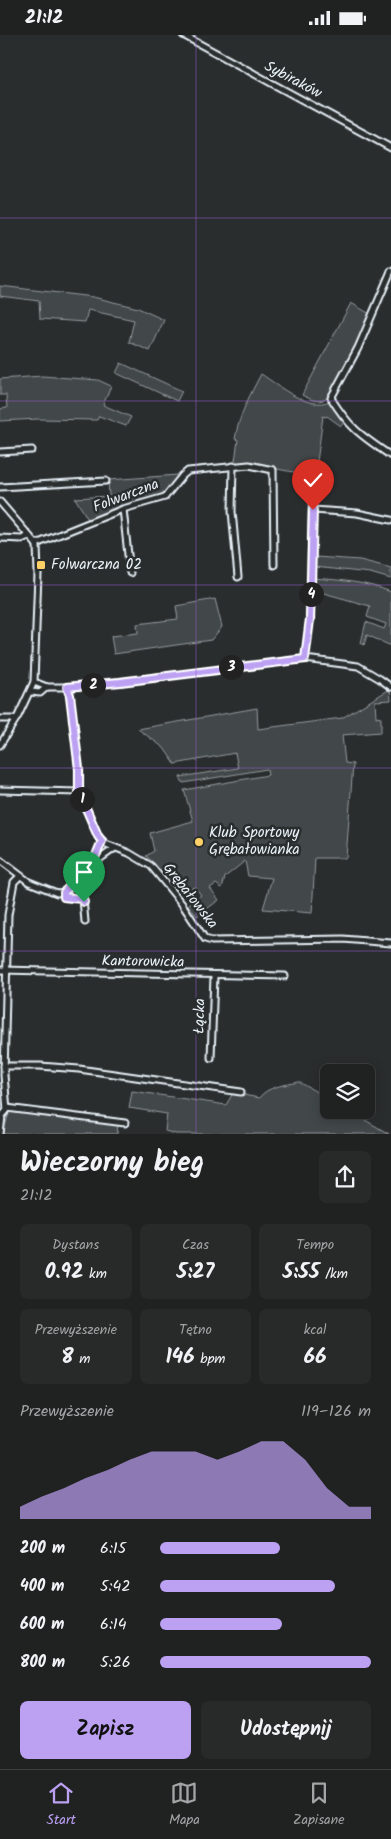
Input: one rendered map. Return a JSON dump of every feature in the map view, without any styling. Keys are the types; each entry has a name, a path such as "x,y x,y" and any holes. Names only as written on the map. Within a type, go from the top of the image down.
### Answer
{"street":[{"name":"Sybiraków","path":"183,35 391,148"},
{"path":"391,271 358,348 331,398 350,426 391,456"},
{"path":"0,452 32,450"},
{"name":"Folwarczna","path":"36,544 123,509 165,497 188,471 253,465 273,470 274,565"},
{"path":"233,466 232,511 238,577"},
{"path":"305,659 310,619 313,474"},
{"path":"0,487 106,481"},
{"path":"0,502 36,544 38,549 34,682 31,692 0,745"},
{"path":"123,509 130,573"},
{"path":"313,510 357,513 391,520"},
{"path":"0,538 22,539 29,536"},
{"path":"34,682 48,687 67,687 305,659 358,667 391,687"},
{"path":"31,692 40,693 48,687"},
{"path":"0,860 29,882 57,893 64,892 95,862 115,848 102,841 98,836 79,792 79,769 70,695 67,687"},
{"path":"0,719 16,719"},
{"path":"0,790 79,792"},
{"path":"95,862 102,841"},
{"name":"Grębałowska","path":"115,848 136,856 151,866 182,905 204,939 212,941 343,939 391,943"},
{"path":"7,1108 3,1098 2,1082 4,1066 3,970 9,907 14,882 20,876"},
{"path":"64,892 64,897 83,899 85,922"},
{"name":"Kantorowicka","path":"3,970 214,976 285,976"},
{"name":"Łącka","path":"212,1057 214,976"},
{"path":"4,1066 79,1069 241,1092"},
{"path":"7,1108 125,1123"},
{"path":"0,1134 2,1116 7,1108"}],"shaded area":[{"path":"0,286 93,297 138,308 164,320 150,351 129,342 134,320 88,310 85,322 40,319 39,301 0,296"},
{"path":"351,303 370,314 353,354 329,397 318,401 302,395"},
{"path":"121,363 182,391 177,401 116,373"},
{"path":"261,374 303,400 312,403 330,401 343,419 344,422 341,426 327,416 323,416 316,470 302,473 293,472 235,461 238,440 235,439 239,422 245,405"},
{"path":"42,376 98,380 111,386 103,405 131,417 126,426 99,416 97,420 38,419 0,421 0,409 7,408 6,395 0,395 0,379"},
{"path":"178,475 167,492 121,507 89,521 75,498 109,496 108,480"},
{"path":"315,557 360,560 391,568 391,579 370,573 314,567"},
{"path":"313,578 362,584 391,592 391,646 367,635 364,645 361,643 366,622 384,629 386,624 367,617 370,606 313,590"},
{"path":"215,599 222,627 211,640 114,654 111,636 138,633 137,624 178,619 176,606"},
{"path":"390,689 391,700 375,701 376,717 381,718 381,732 342,735 345,763 353,764 346,858 315,858 312,913 263,909 272,878 248,876 245,861 225,877 222,888 216,884 210,888 219,900 197,916 188,905 201,895 195,887 182,891 180,886 174,889 155,864 146,856 154,851 150,833 193,821 184,790 268,775 267,769 183,783 180,777 238,768 235,753 175,764 164,748 138,729 257,708 258,729 342,718"},
{"path":"299,1082 320,1094 320,1119 363,1119 389,1134 176,1134 165,1131 167,1114 129,1108 132,1091 226,1105 233,1093 259,1098 272,1088"},
{"path":"10,1109 118,1123 117,1134 3,1134"}],"place":[{"name":"Folwarczna 02","path":"41,565"},
{"name":"Klub Sportowy Grębałowianka","path":"199,842"}],"route":[{"path":"84,902 83,899 64,897 64,892 95,862 94,860 102,841 79,792 79,769 70,695 67,687 305,659 310,619 313,510"}]}
